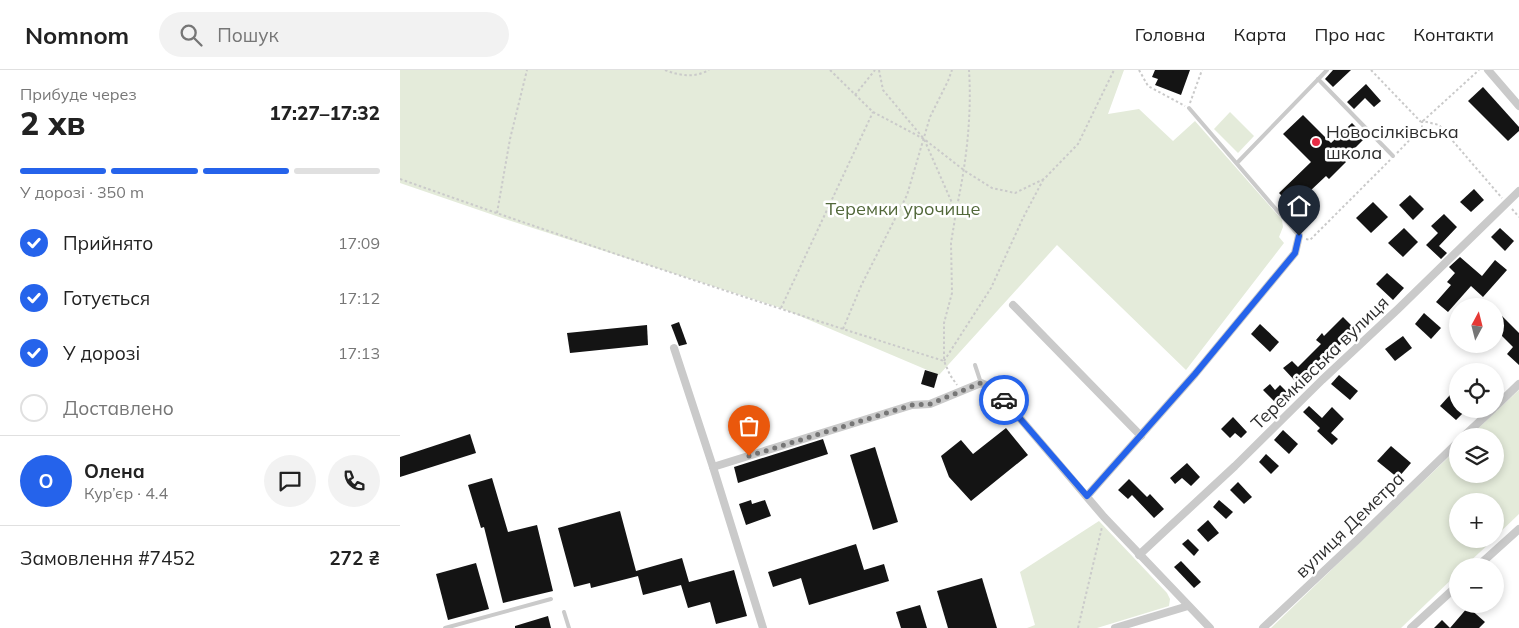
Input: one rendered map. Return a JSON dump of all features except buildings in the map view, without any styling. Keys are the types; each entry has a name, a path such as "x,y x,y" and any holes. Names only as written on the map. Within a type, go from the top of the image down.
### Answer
{"street":[{"path":"1488,70 1519,106"},
{"name":"Теремківська вулиця","path":"1139,555 1235,466 1519,190"},
{"path":"1087,496 1195,374 1295,253 1299,236"},
{"path":"1013,305 1141,436"},
{"path":"674,348 763,628"},
{"path":"713,467 912,405 930,404 981,383 995,389 1104,517 1210,628"},
{"path":"1504,398 1519,384"},
{"path":"1473,428 1483,418"},
{"name":"вулиця Деметра","path":"1263,628 1449,451"},
{"path":"1487,558 1519,529"},
{"path":"1410,628 1449,593"},
{"path":"1115,628 1188,606"}],"lane":[{"path":"1237,163 1328,70"},
{"path":"1318,79 1393,156"},
{"path":"1189,108 1299,236"},
{"path":"975,365 981,383"},
{"path":"445,628 551,599"},
{"path":"564,612 569,628"}],"path":[{"path":"497,214 510,140 527,70"},
{"path":"665,70 679,76 702,74 709,70"},
{"path":"830,70 874,112 924,139 965,171 992,188 1015,193 1044,179"},
{"path":"855,95 875,70"},
{"path":"880,70 883,90 924,139 956,212"},
{"path":"843,330 861,286 907,195 930,117 952,70"},
{"path":"961,391 950,375 944,361 944,323 952,293 951,243 965,171 970,95 968,70"},
{"path":"944,361 991,288 1023,218 1044,179 1078,144 1114,70"},
{"path":"1139,70 1148,86 1189,108 1202,70"},
{"path":"1371,70 1422,122 1438,125 1519,217"},
{"path":"1299,236 1310,240 1422,127 1422,122 1479,70"},
{"path":"781,308 874,112"},
{"path":"400,179 497,214 843,330 944,361"},
{"path":"1078,628 1104,517"}],"green space":[{"name":"Теремки урочище","path":"400,70 1124,70 1108,114 1139,109 1173,141 1195,121 1282,220 1283,227 1279,237 1284,243 1186,370 1057,245 939,375 781,308 400,183"},
{"path":"1230,112 1254,136 1238,153 1214,129"},
{"path":"1519,390 1519,514 1504,528 1504,493 1449,493 1449,548 1484,548 1474,558 1449,558 1449,582 1401,628 1271,628 1449,457 1449,483 1504,483 1504,428 1479,428 1489,418 1504,418 1504,404"},
{"path":"1099,521 1167,593 1170,599 1169,606 1097,628 1027,628 1035,625 1020,572"}],"way so far":[{"path":"749,456 912,405 930,404 981,383 995,389 1004,400"}],"place":[{"name":"Новосілківська школа","path":"1316,142"}],"route":[{"path":"1004,400 1087,496 1195,374 1295,253 1299,236"}]}
